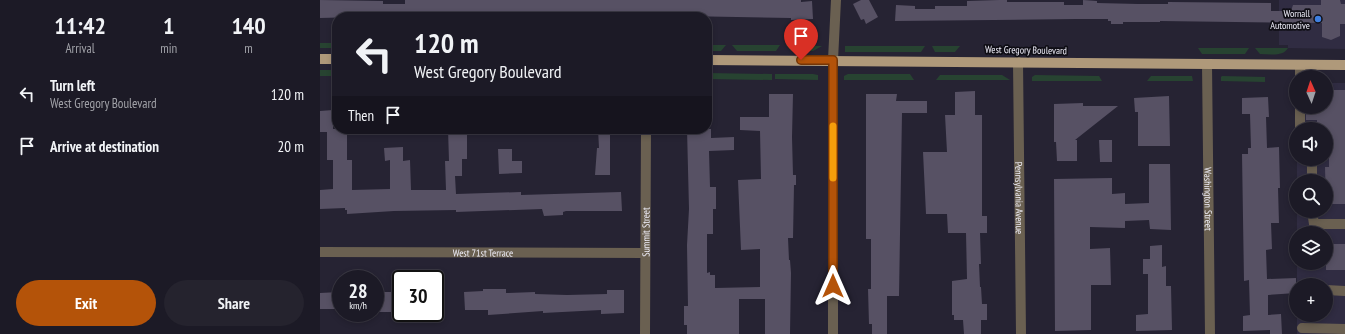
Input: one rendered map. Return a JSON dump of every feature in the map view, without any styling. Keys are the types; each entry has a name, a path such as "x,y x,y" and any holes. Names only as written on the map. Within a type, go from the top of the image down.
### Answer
{"main road":[{"path":"320,58 332,59"},
{"name":"West Gregory Boulevard","path":"712,60 1345,65"}],"street":[{"path":"833,334 833,60 836,0"},
{"name":"Pennsylvania Avenue","path":"1018,62 1021,334"},
{"name":"Washington Street","path":"1207,64 1210,334"},
{"path":"1300,65 1300,70"},
{"name":"Summit Street","path":"645,334 646,134"},
{"path":"1313,218 1314,224 1345,224"},
{"name":"West 71st Terrace","path":"320,252 645,253"},
{"path":"1333,290 1345,291"},
{"path":"1302,328 1345,329"}],"shaded area":[{"path":"1279,0 1345,0 1345,49 1288,48 1288,45 1279,45"},
{"path":"1333,83 1345,83 1345,334 1297,334 1297,322 1333,322 1333,278 1297,278 1297,270 1333,270 1333,226 1297,226 1297,218 1333,218 1333,174 1297,174 1297,166 1333,166 1333,122 1297,122 1297,114 1333,114"}],"green space":[{"path":"320,43 332,43 332,48 320,48"},
{"path":"712,45 726,45 721,51 712,51"},
{"path":"732,45 780,45 776,51 737,51"},
{"path":"786,45 822,46 813,51 791,51"},
{"path":"845,46 925,46 921,52 845,52"},
{"path":"932,46 960,46 955,52 935,52"},
{"path":"1198,48 1249,48 1245,54 1202,54"},
{"path":"1255,48 1288,48 1280,54 1260,54"},
{"path":"320,70 332,70 332,76 320,76"},
{"path":"712,73 772,74 772,80 712,79"},
{"path":"775,74 813,74 818,75 818,80 775,79"},
{"path":"848,74 910,74 914,80 844,80 844,76"},
{"path":"940,75 1002,75 1010,80 936,80"},
{"path":"1035,75 1099,76 1102,81 1032,81 1032,77"},
{"path":"1151,76 1192,76 1193,81 1147,81"},
{"path":"1222,76 1265,77 1265,82 1221,81"}],"building":[{"path":"320,0 383,1 383,4 405,4 405,0 801,0 801,2 812,1 813,19 791,20 791,18 712,17 712,12 332,12 332,18 320,18"},
{"path":"861,0 869,0 878,17 866,24 864,19 861,20 853,4"},
{"path":"1007,0 1007,2 1064,2 1064,5 1083,5 1083,0 1097,1 1097,3 1138,4 1168,4 1168,2 1271,3 1271,11 1291,11 1293,5 1321,5 1321,0 1340,0 1341,4 1345,4 1345,24 1340,24 1340,36 1331,40 1322,37 1322,23 1160,21 1123,22 1123,24 1111,24 1111,21 1108,21 1108,19 895,21 896,5 915,6 915,9 935,9 935,6 967,6 967,1"},
{"path":"1333,90 1345,90 1345,204 1333,204 1333,174 1325,174 1325,167 1333,166 1333,122 1306,120 1306,114 1333,114"},
{"path":"975,91 975,115 982,115 982,216 987,216 987,233 980,233 981,264 979,264 982,304 987,304 987,320 981,320 981,334 964,334 963,320 954,320 954,315 952,315 952,281 967,279 966,233 948,233 947,214 926,214 923,152 947,152 945,115 955,115 955,92"},
{"path":"769,94 793,94 793,175 796,175 796,185 794,185 793,238 788,238 791,273 790,334 765,334 765,299 739,299 739,334 687,334 687,325 684,325 684,306 688,306 687,245 689,209 687,134 711,134 711,138 734,137 734,150 709,151 710,187 716,187 716,209 713,209 713,234 707,234 707,273 710,272 710,275 715,275 715,288 760,287 760,249 741,250 738,180 761,179 760,131 740,130 740,117 769,117"},
{"path":"866,94 897,94 896,101 927,101 927,113 902,113 899,296 887,296 887,334 872,334 872,324 869,324 868,289 871,289 871,239 866,239"},
{"path":"1169,96 1170,146 1138,146 1138,112 1135,112 1134,98"},
{"path":"1268,97 1269,117 1266,117 1267,148 1279,147 1279,223 1271,223 1272,249 1266,250 1267,279 1289,278 1289,294 1268,295 1268,315 1281,314 1282,334 1270,334 1270,330 1243,331 1243,316 1250,315 1249,280 1244,281 1242,154 1248,154 1248,148 1251,148 1250,114 1242,114 1242,98"},
{"path":"1083,103 1083,106 1118,106 1075,140 1077,140 1077,161 1057,161 1056,142 1054,142 1054,104"},
{"path":"332,110 332,134 347,134 347,160 352,160 352,190 390,189 390,160 385,161 384,148 403,147 403,161 410,160 411,190 446,190 445,161 449,161 448,134 467,134 467,159 462,159 462,176 455,176 456,194 521,192 521,195 621,192 622,211 566,211 563,212 563,215 544,216 542,209 456,212 456,210 394,211 347,214 347,210 345,210 345,208 320,209 320,190 333,189 333,160 327,160 327,132 320,132 320,111"},
{"path":"598,134 610,134 610,175 595,175 597,148 599,148"},
{"path":"1099,140 1112,140 1112,162 1100,162"},
{"path":"498,149 512,149 512,161 522,161 522,173 499,174"},
{"path":"1149,164 1170,164 1171,230 1150,229 1149,220 1125,221 1125,228 1090,227 1090,249 1110,248 1111,285 1091,285 1091,330 1055,331 1054,179 1112,178 1112,194 1125,193 1125,204 1149,203"},
{"path":"1333,244 1345,244 1345,270 1333,270"},
{"path":"1162,245 1162,267 1166,266 1166,286 1171,286 1172,330 1136,331 1136,315 1148,314 1148,274 1143,274 1143,259 1150,259 1150,246"},
{"path":"483,289 506,289 506,293 535,292 535,294 567,295 607,294 607,290 624,290 624,313 601,314 601,310 543,313 543,311 488,315 488,310 465,310 464,292 483,291"},
{"path":"332,292 332,309 320,309 320,293"},
{"path":"384,292 392,292 392,312 384,312"}],"slow traffic":[{"path":"833,126 833,178"}],"place":[{"name":"Wornall Automotive","path":"1318,19"}],"route":[{"path":"801,60 833,60 833,286"}]}
